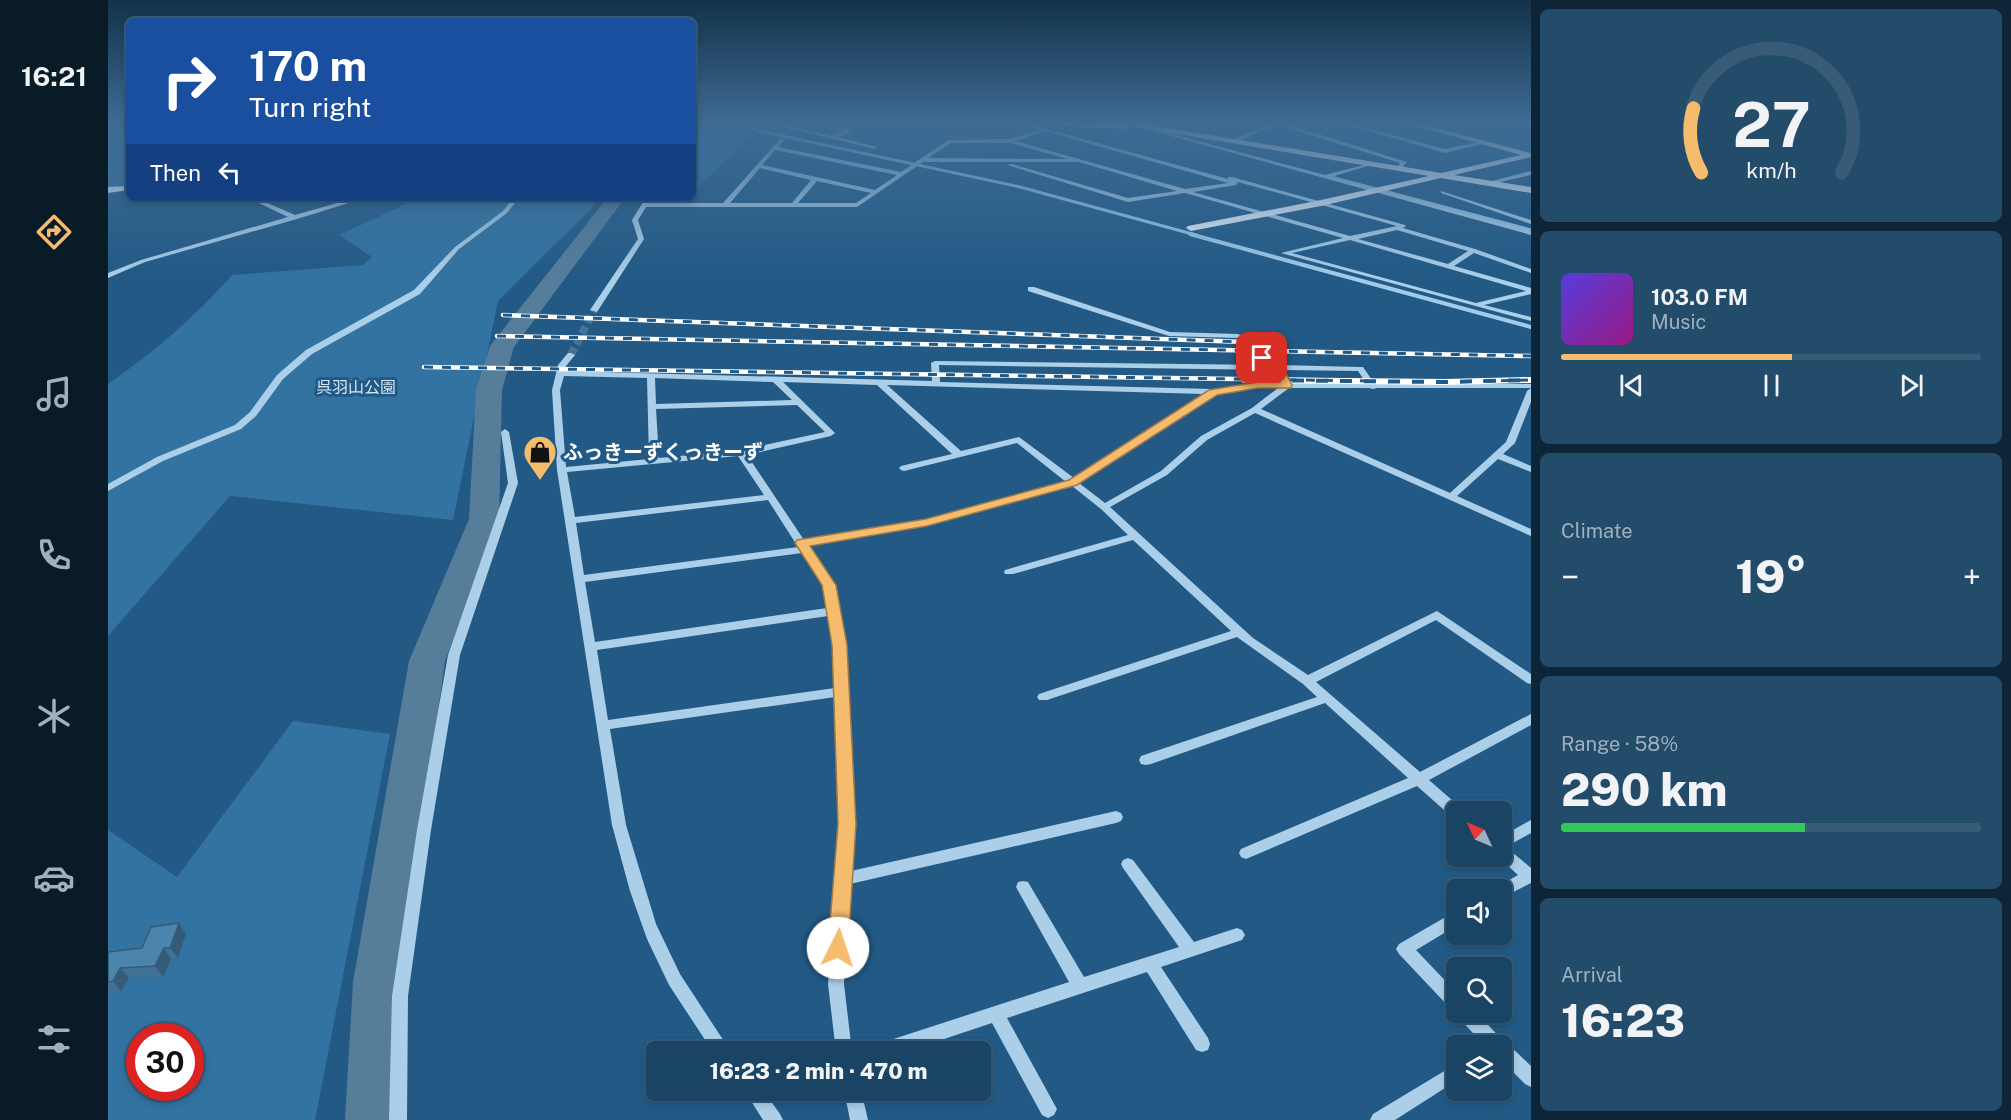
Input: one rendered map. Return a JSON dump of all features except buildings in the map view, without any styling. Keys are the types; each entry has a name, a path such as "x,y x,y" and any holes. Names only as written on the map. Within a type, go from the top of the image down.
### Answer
{"main road":[{"path":"1425,173 1531,190"},
{"path":"1191,228 1321,203 1453,173"},
{"path":"108,190 126,188"}],"street":[{"path":"724,206 752,173"},
{"path":"790,173 875,192"},
{"path":"1039,173 1128,200 1236,183 1201,173"},
{"path":"1122,173 1531,291"},
{"path":"1213,173 1440,237"},
{"path":"1310,173 1530,232"},
{"path":"1324,177 1337,173"},
{"path":"1487,183 1530,173"},
{"path":"594,310 641,239 635,220 646,201 724,206 857,205 902,174"},
{"path":"793,206 815,179"},
{"path":"1443,192 1531,222"},
{"path":"258,201 295,218"},
{"path":"108,276 143,261 352,201"},
{"path":"108,488 159,459 238,427 253,414 280,377 309,352 417,292 458,248 505,212 514,201"},
{"path":"1531,271 1473,250 1397,228 1284,253 1531,319"},
{"path":"1448,267 1473,250"},
{"path":"1031,289 1169,334 1238,336 1248,339"},
{"path":"1476,305 1531,291"},
{"path":"571,355 561,369 556,390 562,470 620,825 633,875 660,952 690,1006 715,1041"},
{"path":"1262,358 1278,368 1287,385"},
{"path":"936,384 935,363 1360,369 1373,387"},
{"path":"561,369 651,376 1213,392 1258,385 1531,386"},
{"path":"651,376 654,461"},
{"path":"562,470 741,453 831,433 776,380"},
{"path":"879,382 959,454"},
{"path":"1104,507 1164,473 1204,438 1255,410 1287,385"},
{"path":"1450,497 1510,443 1528,404 1531,391"},
{"path":"579,579 804,546 927,522 1073,483 1213,392"},
{"path":"652,407 799,402"},
{"path":"1255,410 1531,533"},
{"path":"398,1120 400,996 426,818 454,654 513,483 505,432"},
{"path":"904,468 1019,440 1104,507 1239,632 1307,681 1446,804"},
{"path":"741,453 829,585 834,611 839,645 847,824 836,984 843,1041"},
{"path":"1497,455 1531,469"},
{"path":"570,521 769,497"},
{"path":"1009,572 1136,536"},
{"path":"591,647 834,611"},
{"path":"1307,681 1437,615 1531,680"},
{"path":"1043,697 1239,632"},
{"path":"603,725 841,692"},
{"path":"1146,760 1327,698"},
{"path":"1246,852 1419,779 1531,719"},
{"path":"843,879 1116,817"},
{"path":"1512,837 1531,826"},
{"path":"1512,861 1530,876 1512,886"},
{"path":"1128,864 1191,950"},
{"path":"1023,887 1080,986"},
{"path":"1446,924 1404,949 1446,993"},
{"path":"911,1041 1237,935"},
{"path":"1150,963 1202,1044"},
{"path":"996,1013 1048,1109"},
{"path":"1475,1023 1487,1035"},
{"path":"1512,1060 1531,1078"},
{"path":"1379,1120 1446,1078"},
{"path":"760,1101 774,1120"},
{"path":"854,1101 858,1120"}],"green space":[{"path":"108,173 126,173 126,186 108,188"},
{"path":"696,173 712,173 696,189"},
{"name":"呉羽山公園","path":"413,201 594,201 594,206 498,301 453,520 230,496 108,636 108,384 173,333 232,275 363,265 372,257 339,235"},
{"path":"293,721 390,734 315,1120 108,1120 108,830 177,877"}],"waterway":[{"path":"956,173 1020,187 1196,235"},
{"path":"1327,176 1531,230"},
{"path":"371,1120 377,982 427,661 484,519 489,390 502,346 613,201"},
{"path":"1190,234 1531,327"}],"tunnel":[{"path":"571,355 594,310"},
{"path":"1248,339 1262,358"}],"railway":[{"path":"503,315 1273,343"},
{"path":"497,336 1531,356"},
{"path":"424,367 1370,381"},
{"path":"1244,380 1445,382 1531,380 1483,381"}],"place":[{"name":"ふっきーずくっきーず","path":"540,481"}],"route":[{"path":"838,948 847,824 839,645 829,585 802,543 927,522 1073,483 1213,392 1258,385 1287,385 1278,368 1262,358"}]}
